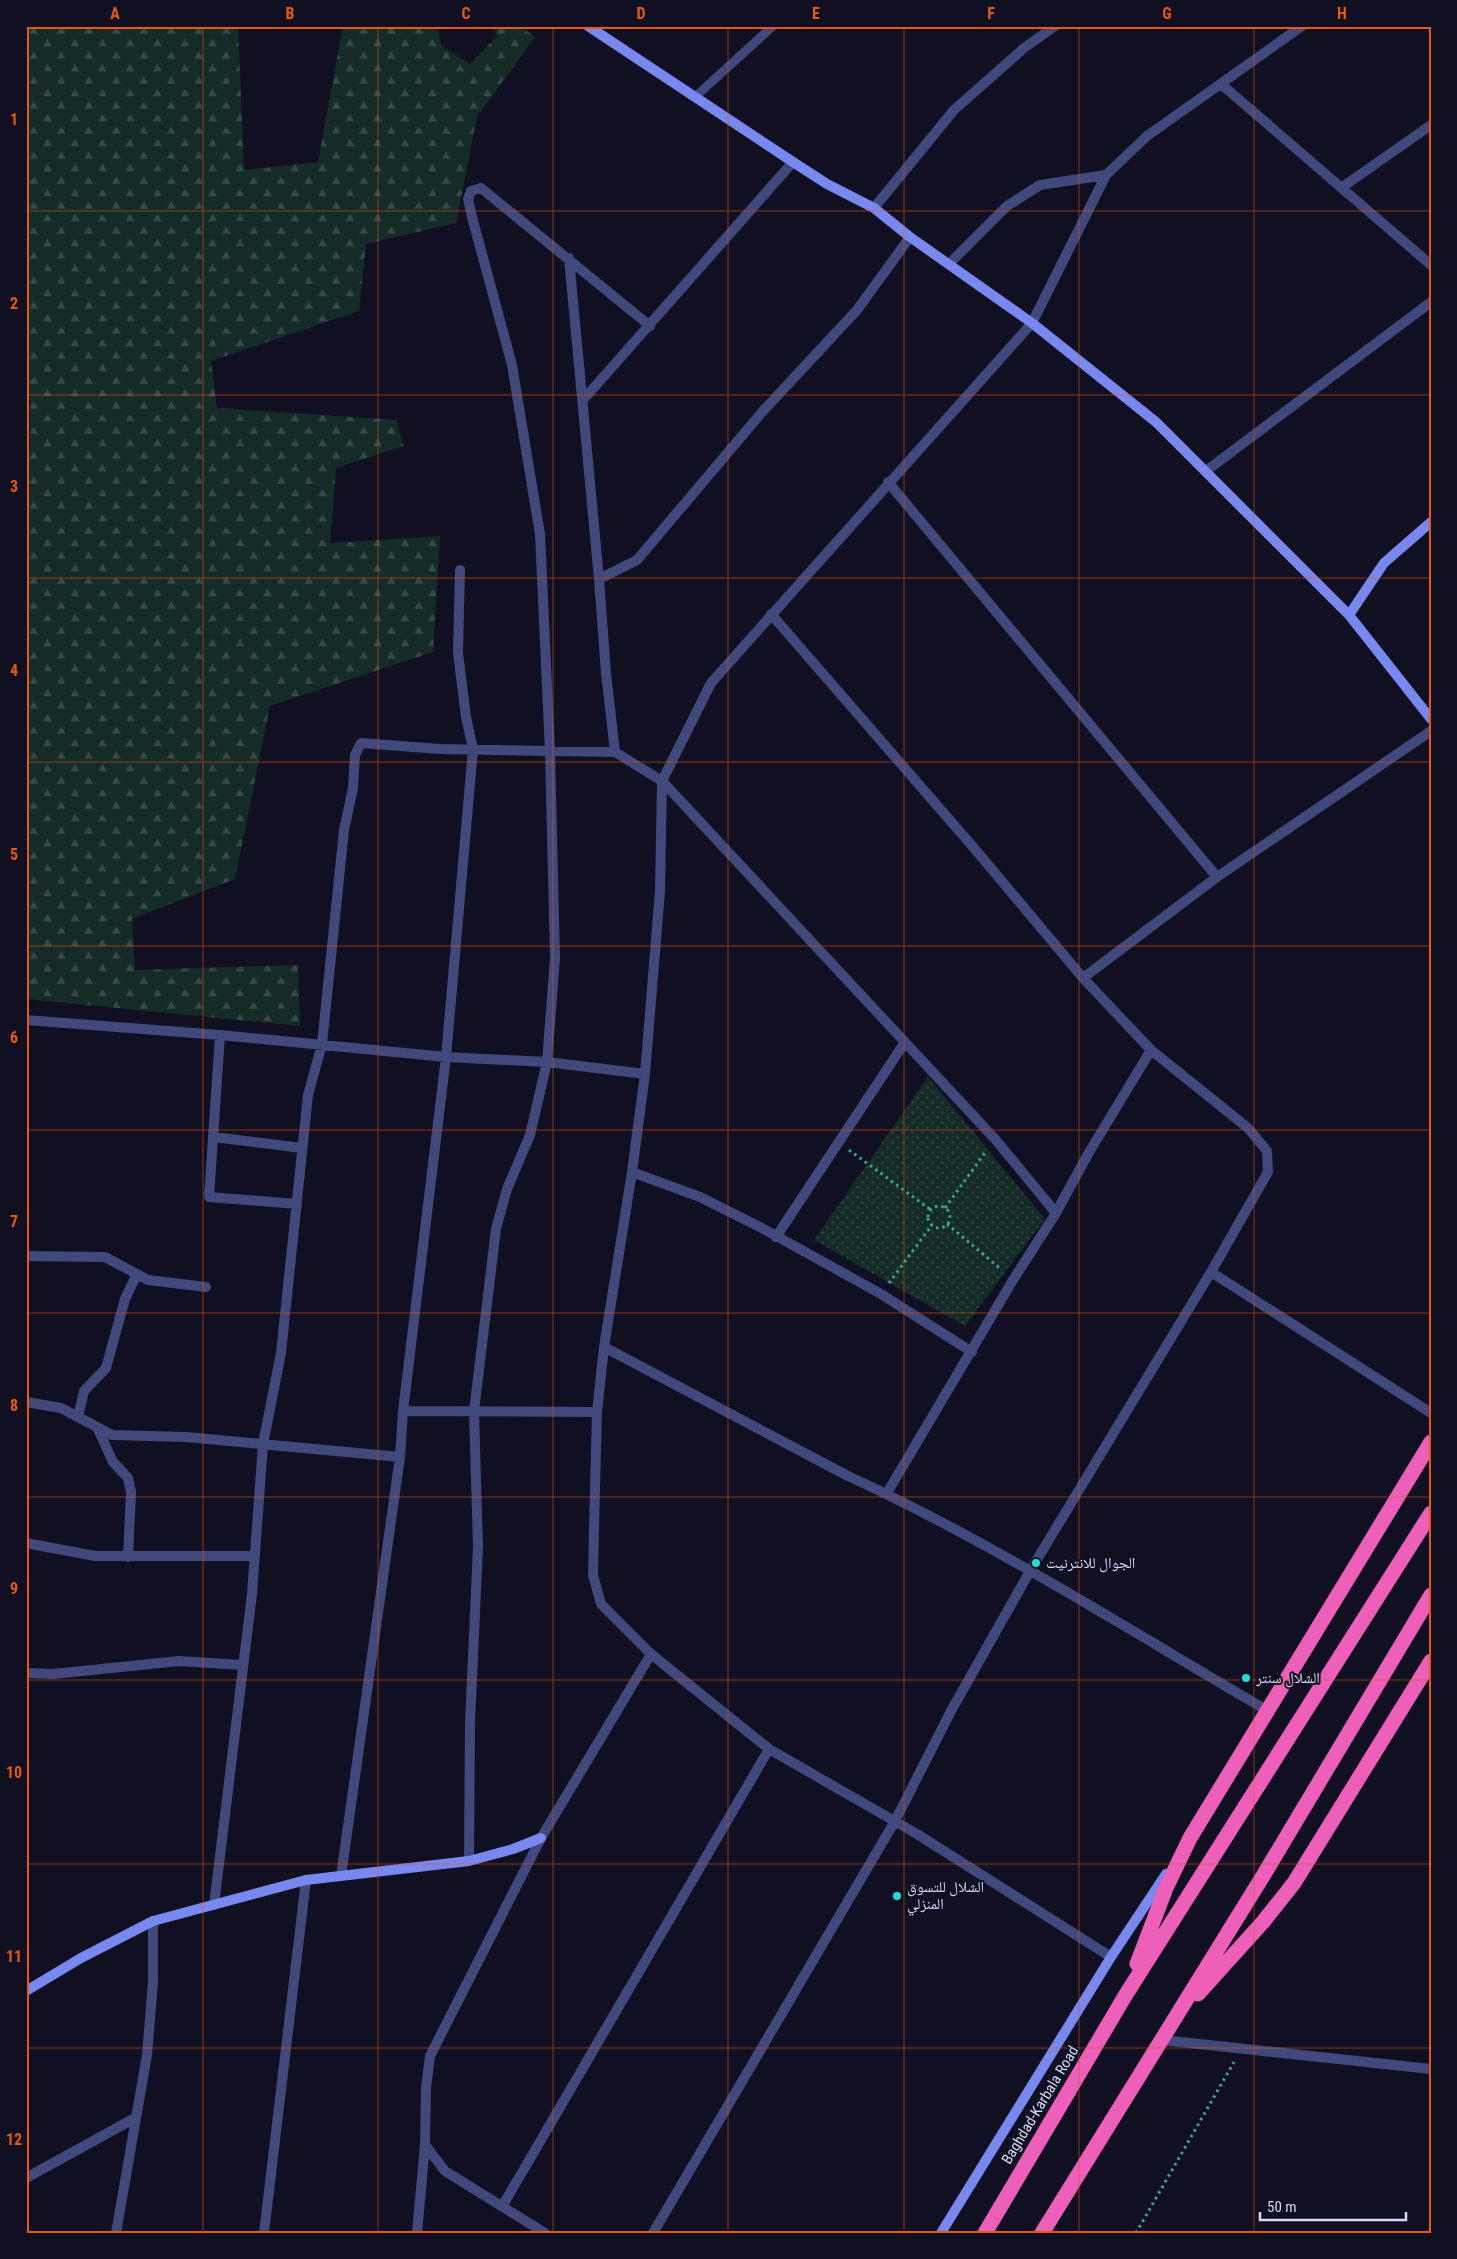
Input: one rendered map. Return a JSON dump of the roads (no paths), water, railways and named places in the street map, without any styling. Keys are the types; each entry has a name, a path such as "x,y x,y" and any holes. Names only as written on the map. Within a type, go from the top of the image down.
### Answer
{"highway":[{"path":"1125,1996 1166,1888 1190,1838 1431,1442"},
{"path":"1125,1996 1431,1513"},
{"path":"1042,2233 1263,1876 1431,1596"},
{"path":"1170,2025 1262,1922 1294,1883 1431,1661"},
{"name":"Baghdad-Karbala Road","path":"985,2233 1125,1996"},
{"path":"995,2216 998,2233"}],"main road":[{"path":"588,26 827,184 874,208 910,237 1032,323 1156,422 1349,615 1431,719"},
{"path":"1349,615 1384,563 1431,522"},
{"path":"26,1991 81,1958 154,1922 306,1880 469,1861 513,1849 541,1838"},
{"path":"941,2233 1111,1957 1190,1838"}],"street":[{"path":"874,208 954,110 1024,48 1055,26"},
{"path":"1111,1957 895,1820 769,1749 651,1654 601,1604 593,1574 597,1412 604,1347 632,1172 645,1074 660,891 662,781 711,682 1032,323 1106,175 1147,136 1302,26"},
{"path":"1221,84 1431,265"},
{"path":"1341,188 1431,125"},
{"path":"583,400 793,162"},
{"path":"949,264 1007,206 1040,185 1106,175"},
{"path":"469,1861 470,1722 478,1547 474,1411 496,1230 507,1189 530,1135 547,1062 555,958 550,752 540,534 512,365 472,217 468,199 471,191 481,188 650,326"},
{"path":"599,579 637,560 763,411 857,310 910,237"},
{"path":"569,258 606,673 616,752"},
{"path":"1206,471 1431,302"},
{"path":"888,482 1217,877"},
{"path":"341,1876 400,1457 403,1411 446,1057 474,749 466,717 458,653 460,570"},
{"path":"653,2233 895,1820 951,1712 1030,1571 1211,1272 1268,1172 1267,1151 1248,1128 1151,1050 1083,978 974,848 771,614"},
{"path":"1083,978 1217,877 1431,731"},
{"path":"214,1905 243,1665 263,1444 281,1354 308,1095 322,1044 344,830 353,788 355,755 361,743 550,752 616,752 662,781 995,1139 1056,1213"},
{"path":"26,1020 220,1035 446,1057 547,1062 645,1074"},
{"path":"220,1035 209,1197 297,1204"},
{"path":"776,1237 905,1042"},
{"path":"887,1493 1013,1280 1056,1213 1088,1154 1151,1050"},
{"path":"213,1137 302,1148"},
{"path":"632,1172 700,1197 762,1228 881,1294 972,1352"},
{"path":"26,1256 105,1257 148,1280 206,1287"},
{"path":"1211,1272 1431,1413"},
{"path":"78,1417 84,1392 106,1368 125,1299 137,1274"},
{"path":"604,1347 838,1471 887,1493 1030,1571 1268,1712"},
{"path":"26,1402 61,1408 112,1435 186,1437 400,1457"},
{"path":"403,1411 597,1412"},
{"path":"97,1427 113,1462 128,1478 131,1492 128,1557"},
{"path":"26,1543 95,1556 254,1556"},
{"path":"416,2233 425,2146 426,2088 430,2056 541,1838 651,1654"},
{"path":"26,1673 53,1674 179,1661 243,1665"},
{"path":"503,2205 769,1749"},
{"path":"264,2233 306,1880"},
{"path":"116,2233 147,2055 153,1982 154,1922"},
{"path":"1162,2040 1431,2069"},
{"path":"26,2178 135,2118"},
{"path":"425,2146 445,2171 503,2205 545,2233"}],"lane":[{"path":"695,97 773,26"}],"place":[{"name":"الجوال للانترنيت","path":"1036,1563"},
{"name":"الشلال سنتر","path":"1246,1678"},
{"name":"الشلال للتسوق المنزلي","path":"897,1896"}]}
